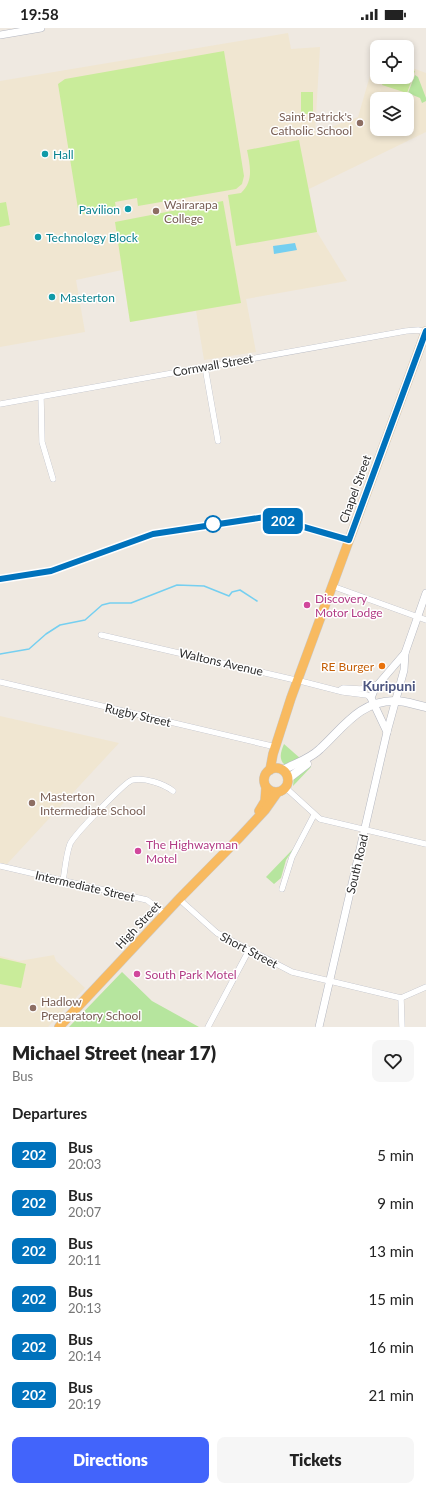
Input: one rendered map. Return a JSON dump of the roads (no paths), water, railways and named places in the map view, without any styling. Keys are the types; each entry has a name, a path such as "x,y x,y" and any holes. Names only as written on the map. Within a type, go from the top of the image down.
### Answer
{"highway":[{"name":"Chapel Street","path":"270,770 298,680 426,331"},
{"name":"Chapel Street","path":"276,747 284,772"},
{"path":"270,770 284,772 286,788 277,793 272,792 266,787 264,778 270,770"},
{"name":"High Street","path":"235,841 237,836 262,806 266,787"},
{"name":"High Street","path":"59,1027 179,899 239,838 265,810 277,793"}],"main road":[{"path":"284,772 317,757 319,751 353,715 373,701 396,701 426,707"}],"street":[{"path":"0,35 40,28"},
{"name":"Cornwall Street","path":"0,404 406,331 426,331"},
{"path":"205,367 218,441"},
{"path":"41,397 42,442 53,478"},
{"path":"0,579 51,571 153,534 265,517 349,540"},
{"path":"332,586 426,620"},
{"path":"387,732 381,715 373,701 375,688 405,653 426,593"},
{"name":"Waltons Avenue","path":"101,635 298,680 343,692 367,695 373,701"},
{"name":"South Road","path":"319,1027 387,732 404,670 405,653"},
{"name":"Rugby Street","path":"0,682 276,747"},
{"name":"Waltons Avenue","path":"340,690 344,688 366,688 380,684"},
{"path":"62,881 71,844 74,838 126,783 138,779 164,785 173,790"},
{"path":"286,788 314,815 323,820 426,844"},
{"path":"282,889 292,857 314,815"},
{"name":"Intermediate Street","path":"0,866 147,900 165,914"},
{"name":"Short Street","path":"179,899 210,928 286,970 401,998"},
{"path":"208,1027 249,950"},
{"path":"402,1027 401,998 426,987"}],"water":[{"path":"295,243 297,250 274,254 273,246"}],"waterway":[{"path":"0,654 29,649 46,634 60,625 85,620 102,605 110,603 131,603 177,585 204,586 229,596 232,592 240,590 257,601"}],"place":[{"name":"Saint Patrick's Catholic School","path":"360,123"},
{"name":"Hall","path":"45,154"},
{"name":"Pavilion","path":"128,209"},
{"name":"Wairarapa College","path":"156,211"},
{"name":"Technology Block","path":"38,237"},
{"name":"Masterton","path":"52,297"},
{"name":"Discovery Motor Lodge","path":"307,605"},
{"name":"RE Burger","path":"382,666"},
{"name":"Masterton Intermediate School","path":"32,803"},
{"name":"The Highwayman Motel","path":"138,851"},
{"name":"South Park Motel","path":"137,974"},
{"name":"Hadlow Preparatory School","path":"33,1008"}],"district":[{"name":"Kuripuni","path":"389,685"}]}
